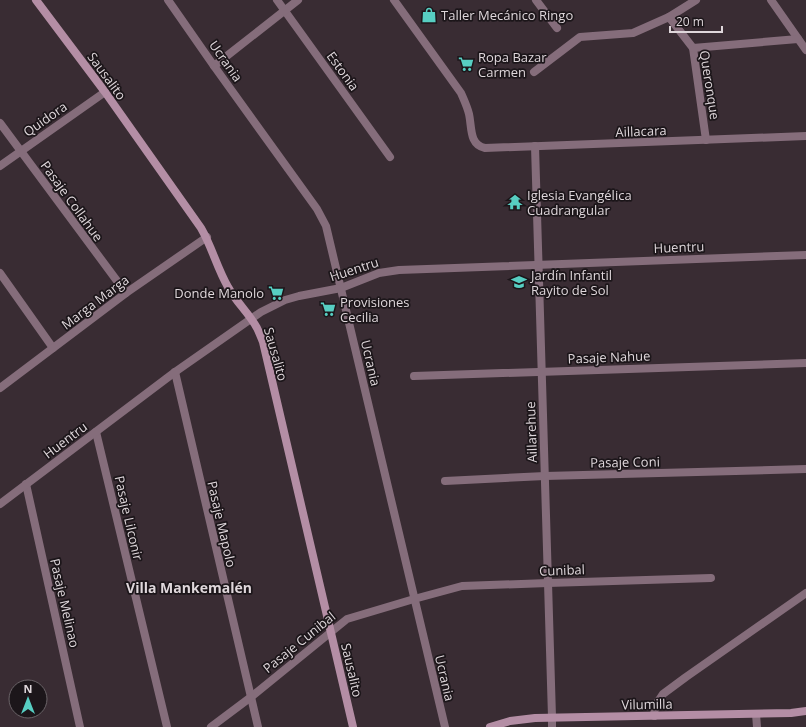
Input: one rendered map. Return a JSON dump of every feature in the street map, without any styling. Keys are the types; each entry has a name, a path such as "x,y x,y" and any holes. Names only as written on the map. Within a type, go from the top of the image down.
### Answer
{"street":[{"name":"Sausalito","path":"36,0 105,92 194,217 207,237 215,262 228,288 257,328 263,342 353,727"},
{"name":"Ucrania","path":"168,0 319,213 327,231 445,727"},
{"name":"Estonia","path":"277,0 390,157"},
{"path":"214,66 298,0"},
{"name":"Aillacara","path":"394,0 461,93 469,114 472,136 481,147 806,136"},
{"path":"536,0 557,28"},
{"path":"534,72 580,37 633,33 669,17 696,0"},
{"path":"771,0 806,50"},
{"name":"Queronque","path":"669,17 693,48 706,140"},
{"path":"693,48 798,39"},
{"name":"Quidora","path":"0,166 105,92"},
{"name":"Pasaje Collahue","path":"0,123 126,293"},
{"name":"Aillarehue","path":"535,146 552,727"},
{"name":"Marga Marga","path":"0,388 126,293 207,237"},
{"name":"Huentru","path":"0,504 174,372 251,319 285,300 341,288 371,275 386,271 806,254"},
{"path":"0,273 53,348"},
{"name":"Pasaje Nahue","path":"414,376 806,363"},
{"name":"Pasaje Mapolo","path":"174,372 258,727"},
{"name":"Pasaje Lilconir","path":"96,432 167,727"},
{"name":"Pasaje Coni","path":"445,481 545,476 806,469"},
{"name":"Pasaje Melinao","path":"26,484 80,727"},
{"name":"Cunibal","path":"414,598 462,586 548,582 711,578"},
{"path":"654,716 655,706 663,694 806,593"},
{"name":"Pasaje Cunibal","path":"211,727 251,697 347,619 414,598"},
{"name":"Vilumilla","path":"490,727 510,721 528,718 756,714 806,711"},
{"path":"756,714 757,727"}],"place":[{"name":"Taller Mecánico Ringo","path":"429,15"},
{"name":"Ropa Bazar Carmen","path":"466,64"},
{"name":"Iglesia Evangélica Cuadrangular","path":"515,202"},
{"name":"Jardín Infantil Rayito de Sol","path":"519,282"},
{"name":"Donde Manolo","path":"276,293"},
{"name":"Provisiones Cecilia","path":"328,309"}],"district":[{"name":"Villa Mankemalén","path":"189,587"}]}
